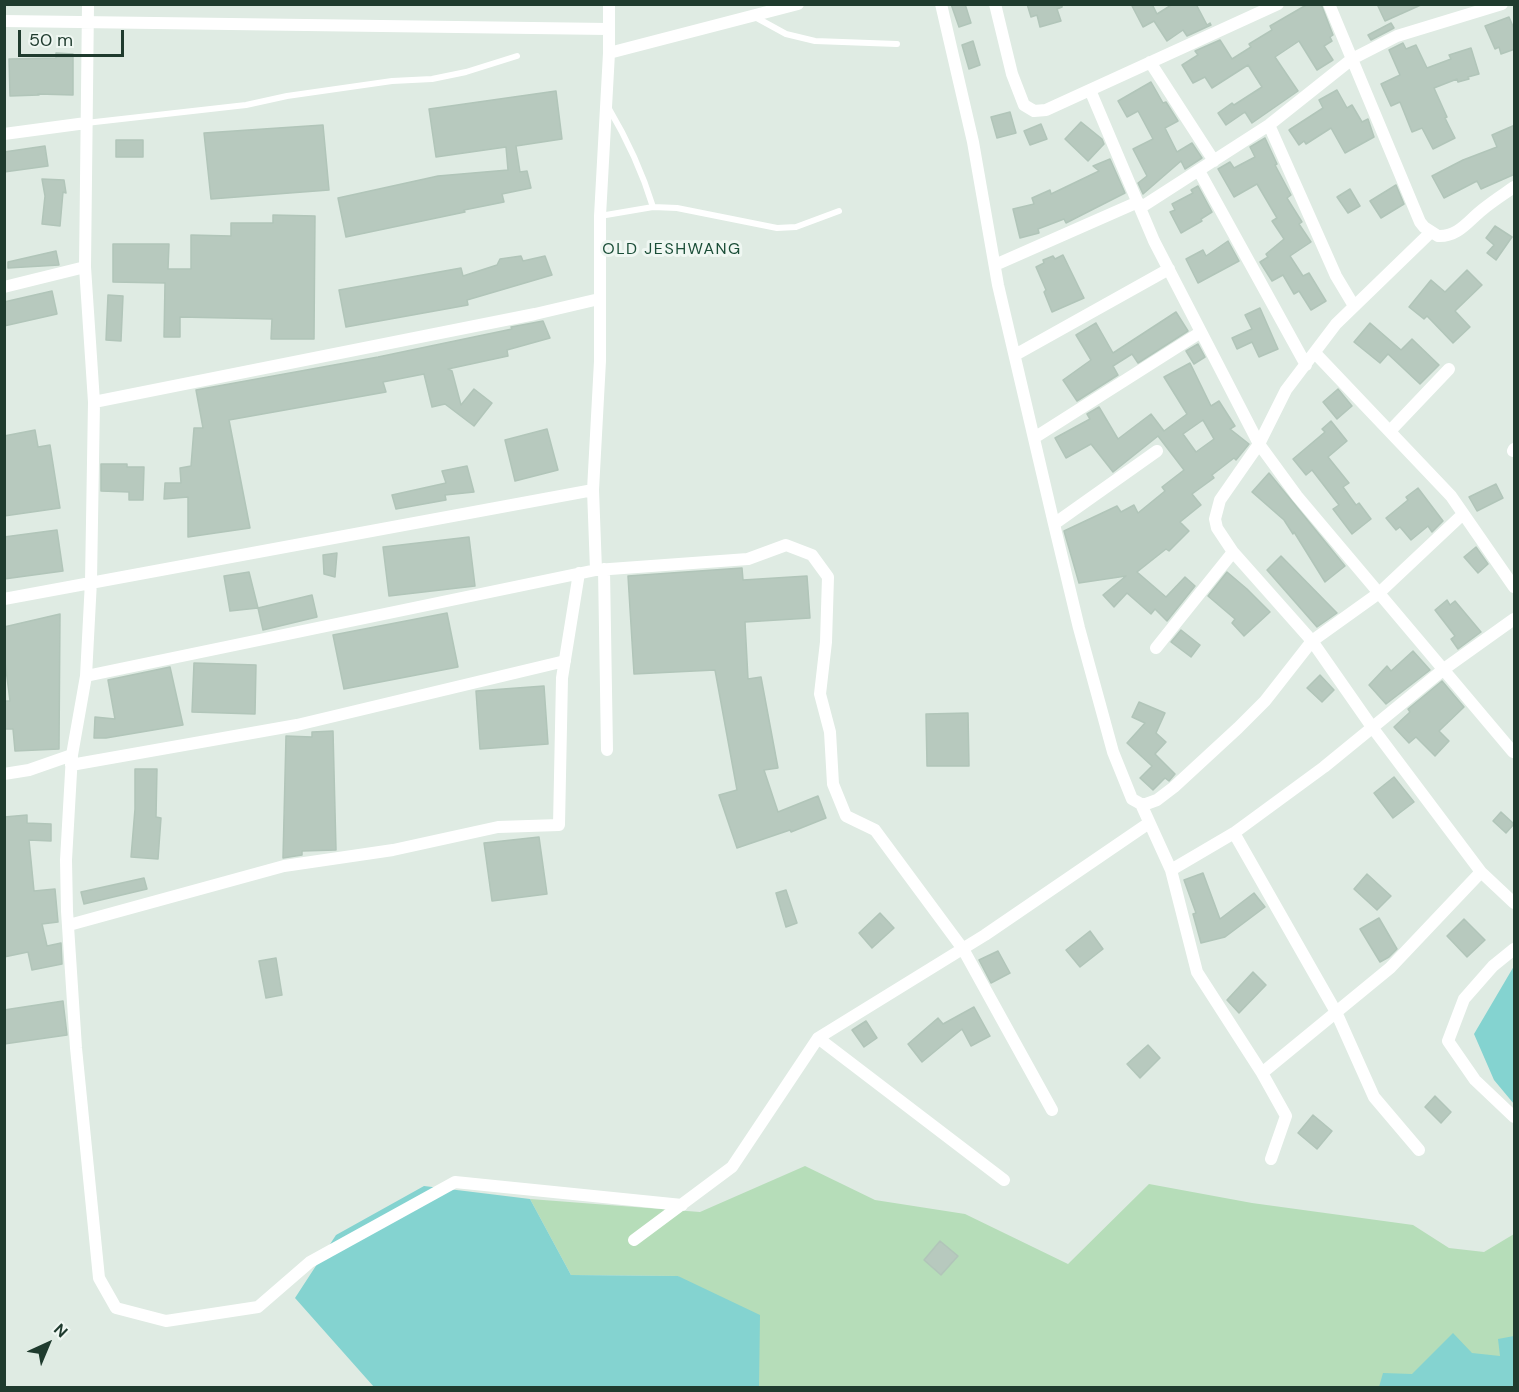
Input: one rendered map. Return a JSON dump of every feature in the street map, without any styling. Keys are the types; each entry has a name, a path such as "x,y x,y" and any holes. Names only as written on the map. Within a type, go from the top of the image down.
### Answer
{"street":[{"path":"88,4 86,267 94,402 91,581 86,676 72,760 66,860 76,1048 99,1278 116,1308 166,1321 258,1307 310,1262 455,1182 682,1205"},
{"path":"607,750 600,569 593,490 600,361 600,216 609,53 609,4"},
{"path":"609,53 756,17 798,4"},
{"path":"941,4 973,142 995,265 1034,438 1079,628 1113,752 1132,799 1141,804 1171,870 1197,972 1262,1073 1286,1116 1271,1159"},
{"path":"995,4 1012,74 1024,105 1034,111 1046,110 1278,4"},
{"path":"1329,4 1420,222 1437,236 1461,230 1481,211 1515,187"},
{"path":"995,265 1139,205 1199,171 1269,125 1352,59 1397,36 1502,4"},
{"path":"4,21 608,29"},
{"path":"1150,62 1214,161"},
{"path":"1090,90 1169,269 1259,444 1297,495 1378,593 1513,752 1515,750"},
{"path":"4,134 86,123"},
{"path":"1269,125 1336,276 1354,306"},
{"path":"1199,171 1306,365"},
{"path":"1431,232 1336,324 1286,390 1259,444 1220,501 1217,509 1217,528 1233,552 1312,641 1372,727 1481,872 1515,903"},
{"path":"4,287 86,267"},
{"path":"1015,355 1169,269"},
{"path":"94,402 523,316 599,298"},
{"path":"1034,438 1201,332"},
{"path":"1315,353 1451,496 1515,587"},
{"path":"1390,431 1449,369"},
{"path":"1054,524 1157,451"},
{"path":"4,598 593,490"},
{"path":"1141,804 1157,800 1174,787 1265,701 1312,641 1378,593 1463,514"},
{"path":"86,676 600,569 748,559 786,545 812,555 828,577 826,642 820,694 830,732 833,784 846,816 875,830 963,949 1052,1110"},
{"path":"1156,648 1233,552"},
{"path":"69,926 284,866 393,850 498,827 559,825 562,678 579,573"},
{"path":"1171,870 1234,833 1324,767 1444,669 1515,619"},
{"path":"4,774 72,760 297,725 565,661"},
{"path":"634,1240 732,1167 818,1038 963,949 1149,823"},
{"path":"1234,833 1336,1012 1374,1097 1419,1150"},
{"path":"1262,1073 1390,968 1481,872"},
{"path":"1515,949 1493,966 1464,999 1448,1041 1474,1080 1515,1117"},
{"path":"818,1038 1004,1180"}],"lane":[{"path":"756,17 786,34 815,40 897,44"},
{"path":"86,123 246,105 287,96 392,81 432,79 466,72 517,56"},
{"path":"606,104 630,146 646,182 653,207"},
{"path":"600,216 653,207 678,208 777,228 796,227 839,211"}],"green space":[{"path":"805,1166 875,1200 965,1214 1068,1264 1149,1184 1252,1203 1413,1225 1449,1248 1484,1252 1514,1234 1514,1387 760,1387 678,1276 571,1275 530,1199 700,1212"}],"water":[{"path":"1514,966 1514,1104 1494,1080 1474,1034"},
{"path":"424,1186 530,1199 571,1275 678,1276 760,1315 760,1387 374,1387 295,1298 336,1235"},
{"path":"1453,1333 1472,1353 1500,1356 1498,1339 1514,1336 1514,1387 1379,1387 1383,1373 1412,1374"}],"building":[{"path":"951,4 965,4 971,23 959,27"},
{"path":"1027,4 1062,4 1062,7 1057,9 1061,21 1040,27 1037,15 1031,17"},
{"path":"1131,4 1152,4 1157,14 1173,4 1196,4 1207,25 1210,23 1211,25 1187,36 1183,30 1167,41 1154,21 1143,27"},
{"path":"1308,4 1321,4 1333,35 1330,37 1332,41 1324,46 1333,60 1317,70 1299,41 1275,57 1298,91 1252,123 1245,112 1226,125 1218,113 1262,87 1248,65 1212,88 1205,77 1193,83 1182,65 1198,55 1195,51 1220,40 1232,59 1251,47 1249,44 1272,30 1270,26"},
{"path":"1377,4 1423,4 1385,21"},
{"path":"1509,17 1515,31 1515,49 1501,54 1499,47 1495,49 1485,26"},
{"path":"1391,23 1394,28 1371,40 1368,35"},
{"path":"973,41 980,65 969,69 962,45"},
{"path":"1403,43 1406,49 1416,45 1427,68 1451,59 1449,55 1471,48 1479,74 1468,77 1469,79 1458,82 1457,79 1434,88 1455,138 1433,149 1422,128 1412,132 1400,102 1391,106 1381,84 1400,75 1389,50"},
{"path":"56,53 73,54 73,95 10,96 9,59 56,58"},
{"path":"1151,82 1163,103 1166,102 1178,121 1165,128 1177,152 1192,143 1202,158 1185,169 1181,161 1143,194 1138,183 1147,176 1133,149 1153,139 1138,111 1127,117 1118,101"},
{"path":"1337,90 1347,108 1352,105 1362,122 1368,119 1374,137 1345,153 1331,128 1306,144 1304,141 1299,145 1289,130 1323,108 1319,100"},
{"path":"556,91 562,139 516,146 520,172 527,171 531,188 502,194 504,202 346,237 338,198 438,176 508,170 506,147 436,157 429,109"},
{"path":"1010,112 1016,133 997,138 991,117"},
{"path":"1081,122 1102,139 1104,144 1088,161 1065,139"},
{"path":"1041,124 1047,139 1030,145 1024,131"},
{"path":"323,125 329,190 211,199 204,133"},
{"path":"1515,125 1515,174 1481,189 1477,181 1444,198 1432,176 1463,160 1497,147 1492,135"},
{"path":"1265,138 1277,164 1275,165 1291,195 1287,198 1302,222 1299,224 1311,242 1290,256 1303,276 1309,273 1326,301 1311,310 1299,291 1294,294 1283,275 1272,281 1260,262 1268,257 1266,254 1284,239 1272,221 1277,218 1257,184 1234,197 1218,169 1230,162 1234,168 1255,157 1250,147"},
{"path":"116,140 143,140 143,157 116,157"},
{"path":"45,146 48,166 4,172 4,152"},
{"path":"1110,159 1125,193 1066,223 1064,219 1038,229 1039,233 1020,238 1013,209 1034,204 1032,198 1050,190 1051,194 1099,171 1093,166"},
{"path":"42,179 64,180 66,193 63,192 60,226 42,224 45,196"},
{"path":"1396,185 1404,204 1381,218 1370,201"},
{"path":"1198,186 1212,212 1201,219 1202,221 1181,233 1170,212 1175,210 1172,204 1193,193 1191,190"},
{"path":"1350,189 1360,206 1348,213 1337,197"},
{"path":"273,215 315,216 314,339 271,339 272,319 180,317 180,337 164,337 165,283 113,282 113,244 169,244 168,269 191,269 191,235 231,236 231,223 273,223"},
{"path":"1495,226 1512,237 1496,260 1487,253 1494,245 1486,238"},
{"path":"1228,241 1239,261 1198,283 1186,259 1203,250 1206,256"},
{"path":"56,251 59,265 8,268 8,262"},
{"path":"1063,255 1084,298 1052,312 1036,267 1044,263 1043,260 1053,256 1055,259"},
{"path":"521,256 523,261 545,256 552,275 467,300 468,305 346,327 339,290 461,268 463,276 497,265 500,259"},
{"path":"1467,270 1482,285 1455,311 1470,327 1453,343 1427,316 1424,319 1409,307 1431,280 1445,292"},
{"path":"52,291 57,314 4,326 4,302"},
{"path":"108,295 123,296 121,341 106,340"},
{"path":"1260,308 1278,349 1259,357 1252,342 1237,349 1232,338 1252,329 1245,315"},
{"path":"1176,312 1188,331 1138,363 1132,354 1113,366 1118,375 1077,401 1063,380 1091,360 1076,335 1096,323 1113,353"},
{"path":"543,321 550,338 507,350 508,356 448,369 452,371 461,405 474,389 492,403 474,426 445,404 432,407 424,374 383,382 386,392 229,420 250,528 188,537 188,497 164,499 165,483 181,483 180,468 191,466 194,428 203,428 196,390 378,357"},
{"path":"1370,323 1401,350 1412,339 1439,365 1420,384 1388,354 1380,363 1354,342"},
{"path":"1198,344 1205,357 1194,364 1186,351"},
{"path":"1190,363 1211,406 1219,401 1235,426 1230,429 1249,444 1236,460 1234,458 1212,475 1214,478 1192,494 1201,505 1180,522 1189,531 1169,551 1166,549 1137,572 1166,597 1185,577 1195,586 1167,621 1155,609 1151,614 1127,593 1114,607 1103,595 1126,576 1079,583 1064,531 1117,506 1121,512 1134,505 1138,513 1165,491 1162,487 1184,470 1158,436 1113,472 1091,444 1066,458 1055,438 1090,419 1087,414 1099,407 1118,439 1151,414 1164,431 1187,414 1164,377","holes":["1203,420 1214,439 1196,452 1183,434"]},
{"path":"1338,389 1352,406 1337,419 1323,402"},
{"path":"1331,421 1347,441 1328,457 1349,483 1343,487 1356,505 1359,503 1371,519 1352,534 1333,509 1339,505 1312,470 1306,475 1293,459 1325,432 1322,429"},
{"path":"547,429 558,470 515,481 505,440"},
{"path":"35,430 38,447 50,445 60,508 4,516 4,436"},
{"path":"101,464 127,464 127,467 144,467 143,500 129,500 129,492 101,491"},
{"path":"467,466 474,492 445,495 446,500 396,509 392,495 446,483 442,471"},
{"path":"1269,473 1345,566 1325,582 1294,532 1293,534 1284,520 1252,492"},
{"path":"1496,484 1503,498 1477,511 1469,497"},
{"path":"1418,488 1443,521 1432,532 1428,526 1411,540 1400,527 1396,530 1386,518 1408,500 1406,497"},
{"path":"57,530 63,571 4,579 4,537"},
{"path":"469,537 475,586 389,596 383,547"},
{"path":"1476,547 1488,564 1478,573 1464,557"},
{"path":"337,553 335,577 324,574 323,555"},
{"path":"1281,556 1337,613 1317,627 1267,570"},
{"path":"742,568 743,580 807,576 810,618 745,622 748,679 761,677 778,768 764,770 778,812 818,796 826,818 791,832 790,830 737,848 719,795 737,790 715,670 634,674 628,576"},
{"path":"249,572 258,608 230,611 224,576"},
{"path":"1227,572 1270,612 1244,636 1232,623 1235,619 1208,596"},
{"path":"312,595 317,617 263,630 258,608"},
{"path":"1447,600 1450,605 1455,601 1481,632 1458,649 1451,639 1455,636 1435,610"},
{"path":"447,613 458,667 344,689 333,635"},
{"path":"60,614 59,749 15,751 13,729 4,729 4,701 10,701 4,654 4,627"},
{"path":"1181,630 1200,645 1191,657 1171,642"},
{"path":"1413,651 1430,670 1386,704 1369,685 1387,666 1391,671"},
{"path":"194,663 256,665 255,714 192,712"},
{"path":"170,667 183,725 94,738 95,717 115,719 108,680"},
{"path":"1320,675 1334,690 1322,702 1307,688"},
{"path":"1442,681 1464,707 1439,731 1449,741 1435,756 1416,737 1409,743 1394,727 1410,712 1408,709"},
{"path":"544,686 548,744 480,749 476,691"},
{"path":"1139,702 1165,713 1156,733 1166,742 1155,754 1175,774 1169,781 1165,778 1153,790 1140,778 1152,766 1127,743 1145,723 1132,717"},
{"path":"968,713 969,766 927,766 926,714"},
{"path":"333,731 336,850 302,851 302,855 283,858 286,736 312,737 312,732"},
{"path":"135,769 157,769 156,817 161,818 158,859 131,857 135,809"},
{"path":"1394,777 1414,802 1393,818 1374,793"},
{"path":"1501,812 1514,824 1506,833 1493,821"},
{"path":"27,815 27,823 51,824 51,841 29,840 34,891 55,889 58,922 42,924 47,946 61,943 62,964 32,970 28,952 4,957 4,817"},
{"path":"539,837 547,894 492,901 484,843"},
{"path":"1203,873 1220,919 1254,893 1265,907 1225,937 1201,943 1193,914 1196,913 1184,880"},
{"path":"1367,874 1391,896 1377,910 1354,889"},
{"path":"144,878 147,889 84,904 81,892"},
{"path":"786,890 797,923 786,927 776,893"},
{"path":"880,913 894,928 872,948 859,933"},
{"path":"1379,918 1397,949 1380,962 1360,929"},
{"path":"1464,919 1485,940 1467,957 1447,936"},
{"path":"1090,931 1103,949 1080,967 1066,950"},
{"path":"998,951 1010,973 991,983 979,960"},
{"path":"276,958 282,995 266,998 259,961"},
{"path":"1253,972 1266,985 1239,1013 1227,1000"},
{"path":"63,1001 67,1035 4,1044 4,1010"},
{"path":"974,1007 990,1036 971,1046 962,1029 922,1062 908,1044 938,1018 943,1024"},
{"path":"866,1021 877,1038 864,1047 852,1030"},
{"path":"1148,1045 1160,1058 1140,1078 1127,1064"},
{"path":"1435,1096 1451,1112 1441,1123 1425,1107"},
{"path":"1313,1115 1332,1131 1317,1149 1298,1133"},
{"path":"940,1241 958,1256 941,1275 924,1260"}],"district":[{"name":"OLD JESHWANG","path":"672,250"}]}
